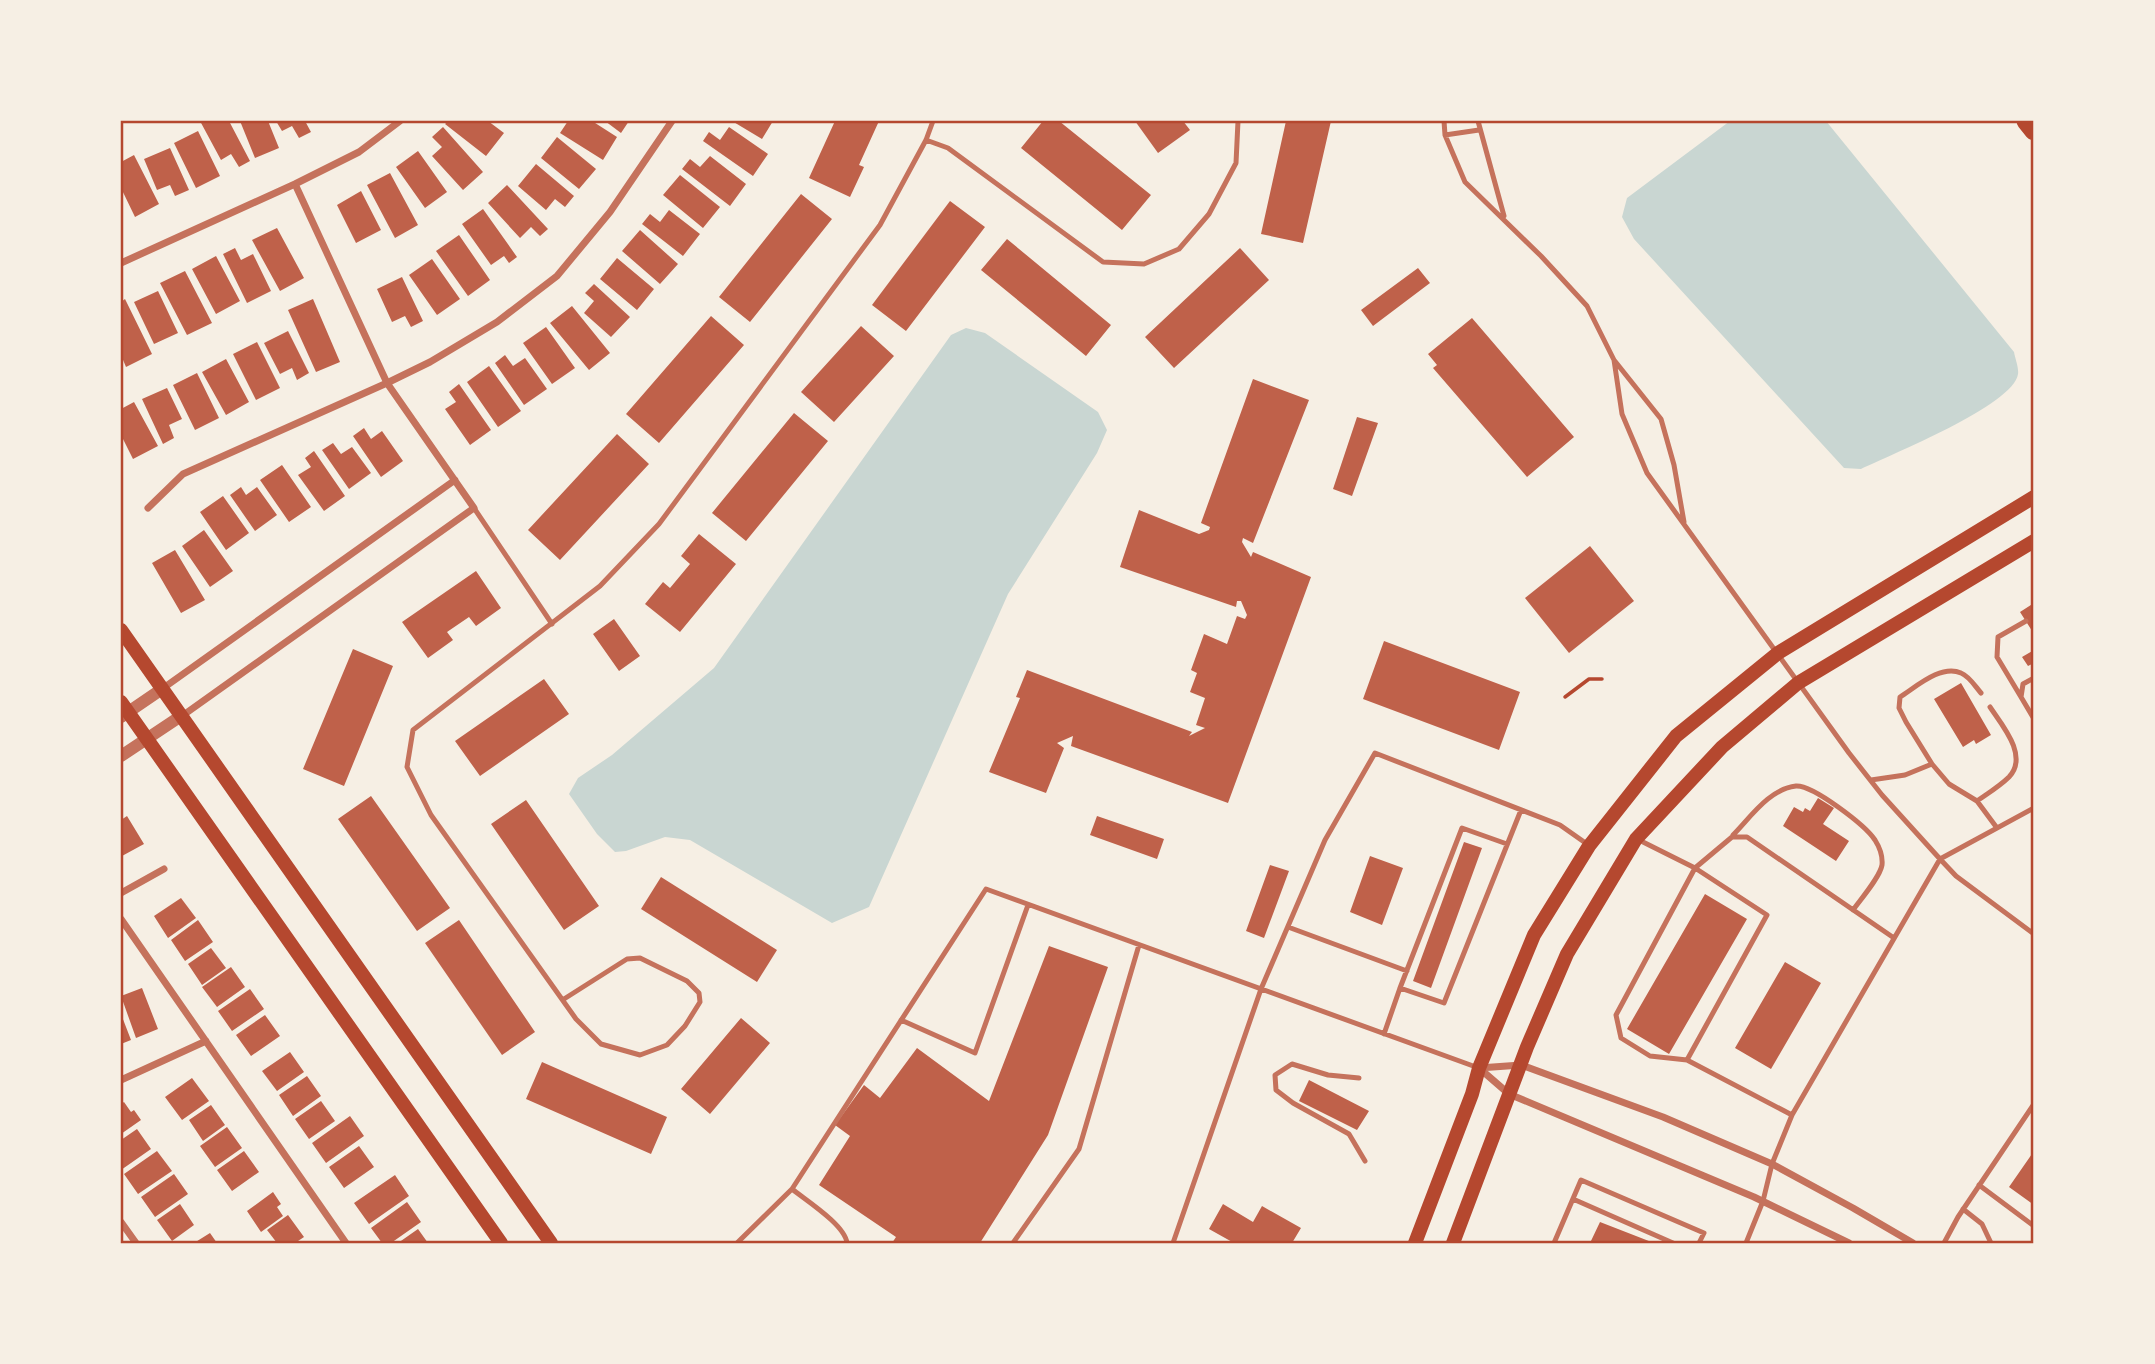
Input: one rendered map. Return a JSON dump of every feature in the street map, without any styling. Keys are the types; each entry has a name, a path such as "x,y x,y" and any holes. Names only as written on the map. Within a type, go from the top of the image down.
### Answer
{"highway":[{"path":"2026,121 2034,131"}],"main road":[{"path":"1415,1243 1472,1094 1479,1068 1534,935 1589,846 1676,736 1778,653 2034,497"},
{"path":"1453,1243 1509,1094 1567,954 1636,839 1722,747 1798,683 2034,541"},
{"path":"121,630 551,1243"},
{"path":"123,710 147,739 501,1243"}],"street":[{"path":"121,263 359,152 400,121"},
{"path":"148,508 183,474 387,383 430,362 497,321 557,276 610,212 672,121"},
{"path":"121,756 474,508 387,383 295,184"},
{"path":"123,710 162,689 455,480"},
{"path":"121,893 164,869"},
{"path":"121,919 346,1243"},
{"path":"121,1080 206,1041"},
{"path":"1479,1068 1521,1065 1663,1117 1772,1164 1913,1243"},
{"path":"1479,1068 1509,1094 1763,1201 1849,1243"},
{"path":"121,1222 136,1243"}],"lane":[{"path":"564,999 627,959 640,958 687,981 699,993 700,1002 685,1026 667,1045 640,1055 601,1044 576,1018 431,815 407,767 413,730 600,586 659,524 880,225 926,140 933,121"},
{"path":"926,140 948,148 1103,262 1144,264 1179,249 1209,214 1236,163 1238,121"},
{"path":"1444,121 1446,135 1465,181 1587,306 1614,360 1661,419 1674,465 1684,526"},
{"path":"1478,121 1505,219"},
{"path":"1446,135 1479,130"},
{"path":"1614,360 1622,414 1647,472 1798,683 1871,780 1940,859 1956,876 2034,934"},
{"path":"474,508 552,624"},
{"path":"2026,621 1998,637 1997,657 2034,719"},
{"path":"1980,693 1960,672 1950,671 1933,675 1900,697 1899,708 1932,764 1949,784 1977,801 1997,828"},
{"path":"2021,697 2023,684 2034,678"},
{"path":"1977,801 2010,776 2016,763 2011,741 1990,707"},
{"path":"1172,1243 1261,989 1325,839 1375,753 1560,825 1589,846"},
{"path":"1871,780 1905,775 1932,764"},
{"path":"1792,1115 1687,1060 1650,1056 1620,1038 1616,1015 1695,868 1732,837 1765,801 1783,790 1797,786 1817,793 1873,837 1882,855 1881,869 1853,910"},
{"path":"1746,1243 1763,1201 1772,1164 1792,1115 1940,859 2034,808"},
{"path":"1401,988 1444,1003 1521,810"},
{"path":"1384,1034 1462,828 1507,844"},
{"path":"1732,837 1747,837 1894,939"},
{"path":"1636,839 1695,868 1767,915 1687,1060"},
{"path":"737,1243 792,1189 986,889 1479,1068"},
{"path":"901,1020 975,1053 1028,905"},
{"path":"1288,927 1407,971"},
{"path":"1013,1243 1079,1149 1139,945"},
{"path":"1359,1077 1328,1075 1292,1065 1275,1075 1276,1090 1293,1103 1349,1134 1365,1161"},
{"path":"1944,1243 1979,1185 2034,1104"},
{"path":"1554,1243 1581,1180 1704,1233 1699,1243"},
{"path":"1979,1185 2034,1226"},
{"path":"792,1189 838,1227 847,1243"},
{"path":"1573,1199 1674,1243"},
{"path":"1964,1209 1982,1224 1991,1243"}],"path":[{"path":"1565,697 1588,679 1601,678"}],"shaded area":[{"path":"1730,121 1826,121 2014,352 2018,374 2011,386 1996,400 1949,428 1861,469 1844,468 1634,239 1622,217 1627,198"},
{"path":"966,328 985,333 1098,412 1107,430 1097,453 1008,594 869,907 832,923 690,840 665,837 626,851 615,852 597,834 569,794 578,778 612,755 714,668 951,335"}],"building":[{"path":"200,121 229,121 250,161 239,167 231,154 221,160"},
{"path":"240,121 268,121 279,148 255,158"},
{"path":"276,121 305,121 311,132 299,138 292,126 282,131"},
{"path":"448,121 488,121 504,133 486,156 445,124"},
{"path":"568,121 592,121 617,137 603,160 560,133"},
{"path":"605,121 629,121 621,133"},
{"path":"732,121 773,121 762,139"},
{"path":"835,121 879,121 859,165 864,167 850,197 809,178"},
{"path":"1043,121 1059,121 1151,195 1122,230 1021,148"},
{"path":"1135,121 1183,121 1190,130 1158,153"},
{"path":"1286,121 1331,121 1303,243 1261,234"},
{"path":"443,127 483,172 463,190 432,156 442,147 432,137"},
{"path":"729,127 768,154 753,176 703,141 709,132 720,140"},
{"path":"198,131 220,176 196,188 174,143"},
{"path":"557,137 596,169 579,189 541,158"},
{"path":"170,148 189,190 175,196 170,185 157,190 144,159"},
{"path":"418,151 447,192 425,208 396,167"},
{"path":"134,155 159,204 135,217 121,188 121,162"},
{"path":"710,156 746,184 730,206 682,169 690,159 700,167"},
{"path":"536,164 574,196 565,207 555,199 546,210 518,186"},
{"path":"390,173 418,225 395,238 367,185"},
{"path":"680,175 720,207 703,228 663,195"},
{"path":"507,185 548,229 540,236 531,227 520,238 488,203"},
{"path":"361,191 381,230 356,243 337,205"},
{"path":"801,194 832,219 750,322 719,297"},
{"path":"950,201 985,227 906,331 872,305"},
{"path":"483,209 517,257 509,263 504,256 491,265 462,224"},
{"path":"669,210 700,234 683,256 642,224 650,214 660,222"},
{"path":"277,228 304,278 280,291 252,240"},
{"path":"640,230 678,264 660,284 622,251"},
{"path":"459,235 490,280 468,296 436,251"},
{"path":"1007,239 1111,325 1086,356 981,270"},
{"path":"235,248 241,260 253,254 271,291 247,303 223,254"},
{"path":"1240,248 1269,280 1174,368 1145,337"},
{"path":"216,256 240,301 216,314 192,269"},
{"path":"617,258 654,289 637,310 600,279"},
{"path":"432,259 460,299 437,315 409,275"},
{"path":"1418,268 1430,283 1373,326 1361,310"},
{"path":"185,271 212,323 187,335 160,283"},
{"path":"402,277 423,321 411,327 405,316 392,322 377,289"},
{"path":"594,284 630,317 611,337 584,313 594,301 585,293"},
{"path":"158,291 178,333 154,344 134,302"},
{"path":"125,299 152,354 126,367 121,355 121,302"},
{"path":"313,299 340,362 316,372 288,310"},
{"path":"572,306 610,353 589,370 550,323"},
{"path":"711,316 744,345 659,443 626,414"},
{"path":"1472,318 1574,437 1527,477 1433,368 1437,365 1428,354"},
{"path":"861,326 894,356 834,422 801,392"},
{"path":"546,327 575,368 552,384 523,343"},
{"path":"288,331 309,373 297,380 292,368 280,374 264,343"},
{"path":"257,342 280,388 256,400 233,354"},
{"path":"505,355 513,366 525,358 547,389 524,405 495,363"},
{"path":"226,359 249,402 226,415 202,372"},
{"path":"489,366 521,411 498,427 467,382"},
{"path":"197,373 219,418 195,430 173,385"},
{"path":"1253,379 1309,400 1253,543 1243,538 1242,542 1251,557 1253,552 1311,577 1228,803 1071,746 1073,736 1057,743 1064,748 1046,793 989,772 1020,698 1016,697 1027,670 1192,732 1189,736 1205,728 1196,725 1205,698 1190,692 1197,673 1191,670 1204,634 1227,644 1237,616 1245,619 1247,615 1241,601 1237,601 1236,607 1120,567 1139,510 1199,534 1209,530 1210,527 1201,523"},
{"path":"459,384 491,430 470,445 445,409 456,402 449,392"},
{"path":"167,388 182,419 169,425 174,438 163,444 142,399"},
{"path":"134,402 158,446 133,459 121,435 121,409"},
{"path":"794,413 828,441 746,541 712,513"},
{"path":"1357,417 1378,423 1352,496 1333,489"},
{"path":"364,428 371,439 382,431 403,461 381,477 353,436"},
{"path":"617,434 649,464 560,560 528,530"},
{"path":"333,443 341,454 352,447 371,473 349,489 322,450"},
{"path":"314,451 345,496 324,511 298,475 311,467 305,458"},
{"path":"282,465 311,507 289,522 260,480"},
{"path":"241,487 246,495 257,487 277,515 255,531 230,495"},
{"path":"223,496 249,533 226,550 200,512"},
{"path":"204,530 233,571 210,587 182,546"},
{"path":"699,534 736,564 680,632 645,604 663,582 670,588 690,564 681,556"},
{"path":"1590,546 1634,601 1569,653 1525,598"},
{"path":"175,550 205,600 181,613 152,563"},
{"path":"476,571 501,608 476,626 469,617 447,632 453,640 428,658 402,622"},
{"path":"2034,603 2034,634 2020,612"},
{"path":"614,619 640,656 619,671 593,634"},
{"path":"1384,641 1520,692 1499,750 1363,699"},
{"path":"353,649 393,666 344,786 303,769"},
{"path":"2034,650 2034,663 2028,666 2022,657"},
{"path":"544,679 569,714 480,776 455,741"},
{"path":"1961,683 1991,735 1976,744 1974,740 1963,747 1934,699"},
{"path":"371,796 450,908 417,931 338,819"},
{"path":"1818,798 1834,808 1823,824 1849,841 1836,861 1783,826 1794,807 1803,812 1805,808 1810,811"},
{"path":"526,800 599,906 564,930 491,824"},
{"path":"127,816 144,844 122,856 121,820"},
{"path":"1097,816 1164,839 1157,859 1090,835"},
{"path":"1464,842 1482,848 1431,988 1413,981"},
{"path":"1370,856 1403,868 1382,925 1350,912"},
{"path":"1270,865 1289,871 1264,938 1246,931"},
{"path":"661,877 777,950 757,982 641,909"},
{"path":"1705,894 1747,919 1669,1054 1627,1029"},
{"path":"181,898 196,918 168,938 154,916"},
{"path":"198,920 213,942 185,961 171,940"},
{"path":"459,920 535,1032 502,1055 425,943"},
{"path":"1049,946 1108,967 1048,1135 980,1243 892,1243 896,1237 819,1185 850,1136 835,1125 864,1085 880,1098 917,1048 989,1101"},
{"path":"211,948 226,968 202,985 188,964"},
{"path":"1785,962 1821,983 1771,1069 1735,1048"},
{"path":"231,967 245,987 217,1007 202,987"},
{"path":"142,988 158,1029 136,1038 121,996"},
{"path":"250,989 264,1009 232,1031 218,1011"},
{"path":"121,1014 131,1040 121,1044"},
{"path":"265,1015 280,1036 251,1056 236,1035"},
{"path":"741,1018 770,1043 710,1114 681,1089"},
{"path":"290,1052 304,1072 277,1091 262,1071"},
{"path":"542,1062 667,1117 651,1154 526,1099"},
{"path":"307,1076 321,1096 293,1116 279,1095"},
{"path":"192,1078 209,1101 182,1120 165,1097"},
{"path":"1309,1080 1369,1111 1357,1130 1299,1101"},
{"path":"321,1101 335,1121 309,1139 295,1119"},
{"path":"124,1102 141,1120 121,1134 121,1104"},
{"path":"211,1105 225,1125 203,1141 189,1120"},
{"path":"350,1116 364,1136 326,1163 312,1143"},
{"path":"227,1127 242,1148 215,1167 200,1146"},
{"path":"137,1129 151,1149 121,1170 121,1140"},
{"path":"359,1146 374,1167 344,1188 329,1167"},
{"path":"157,1151 172,1171 138,1194 124,1174"},
{"path":"244,1151 259,1172 232,1191 217,1170"},
{"path":"2034,1151 2034,1205 2009,1187"},
{"path":"174,1174 188,1194 155,1217 141,1197"},
{"path":"395,1175 409,1196 369,1224 354,1203"},
{"path":"273,1192 281,1204 277,1207 283,1216 261,1232 247,1211"},
{"path":"407,1202 421,1222 391,1243 382,1243 371,1228"},
{"path":"180,1204 194,1225 172,1241 157,1220"},
{"path":"1223,1204 1253,1222 1262,1206 1301,1228 1292,1243 1234,1243 1209,1229"},
{"path":"288,1215 304,1237 295,1243 277,1243 267,1230"},
{"path":"1600,1222 1654,1243 1590,1243"},
{"path":"418,1229 428,1243 398,1243"},
{"path":"210,1233 217,1243 194,1243"}]}
